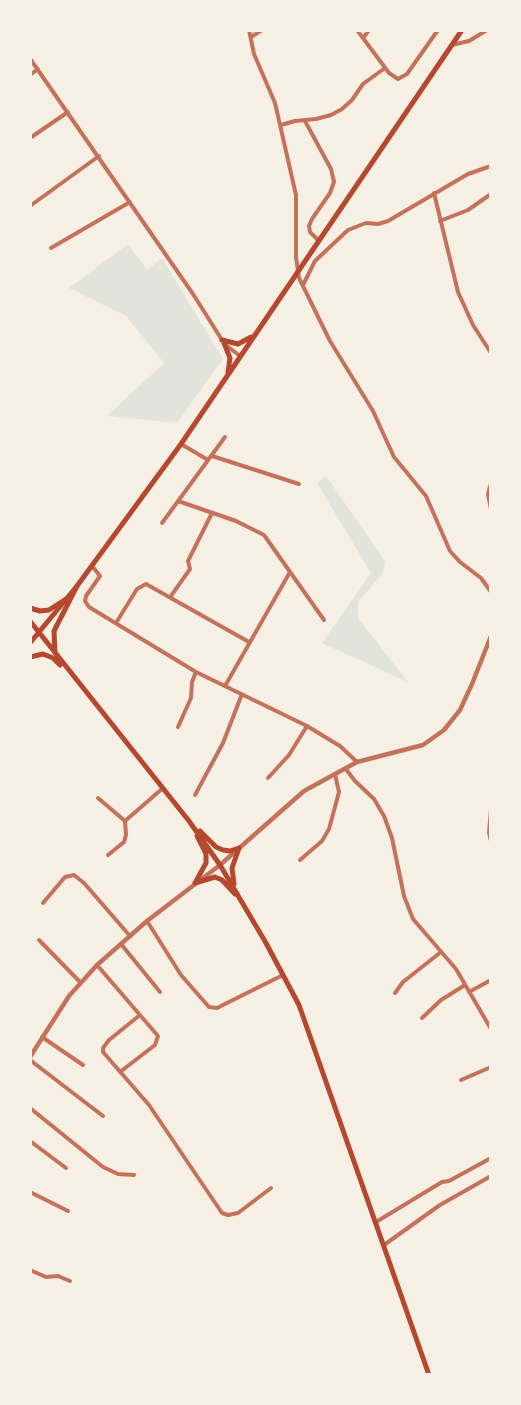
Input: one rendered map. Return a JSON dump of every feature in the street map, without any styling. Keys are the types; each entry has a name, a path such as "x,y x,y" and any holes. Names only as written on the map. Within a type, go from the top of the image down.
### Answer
{"main road":[{"path":"30,643 77,586 181,444 462,30"},
{"path":"223,342 238,344 250,338 257,330"},
{"path":"223,342 230,358 227,376"},
{"path":"55,654 54,632 77,586"},
{"path":"30,608 40,611 49,610 66,599"},
{"path":"30,621 189,821 220,865 299,1005 429,1375"},
{"path":"30,657 43,654 53,658 74,678"},
{"path":"189,821 216,847 231,851 239,848"},
{"path":"189,821 206,854 204,869 195,883"},
{"path":"235,889 232,873 233,861 239,848"},
{"path":"195,883 209,878 222,880 242,901"}],"street":[{"path":"249,30 254,54 275,103 296,195 297,271 302,286 330,341 373,411 394,457 426,496 450,551 481,578 491,591"},
{"path":"251,37 262,30"},
{"path":"357,30 385,68 398,79 403,78 438,30"},
{"path":"363,38 369,30"},
{"path":"452,45 469,41 487,30"},
{"path":"31,60 193,294 223,342 240,357"},
{"path":"280,125 331,115 342,109 352,100 363,84 385,68"},
{"path":"30,75 38,69"},
{"path":"30,138 68,112"},
{"path":"305,121 331,169 334,182 330,193 309,226 310,232 318,240"},
{"path":"30,206 99,156"},
{"path":"302,286 315,261 348,230 366,223 378,225 388,221 476,170 491,166"},
{"path":"434,193 458,292 473,325 491,353"},
{"path":"440,222 468,210 491,194"},
{"path":"51,248 130,202"},
{"path":"162,523 225,437"},
{"path":"181,444 208,460"},
{"path":"212,456 299,484"},
{"path":"491,483 488,494 491,509"},
{"path":"178,501 236,521 264,535 324,620"},
{"path":"171,596 190,569 188,561 212,513"},
{"path":"92,566 100,576 86,596 85,601 90,607 196,672 307,726 340,746 357,762"},
{"path":"225,686 290,572"},
{"path":"116,623 141,585 150,585 249,642"},
{"path":"103,1116 30,1059 42,1037 80,982 147,921 220,865 304,791 357,762 423,745 444,730 460,710 491,636"},
{"path":"178,727 191,698 192,682 196,672"},
{"path":"195,795 223,743 242,694"},
{"path":"268,778 289,754 307,726"},
{"path":"345,768 374,799 384,816 392,838 408,909 465,985 491,1029"},
{"path":"300,860 322,841 329,829 338,798 335,774"},
{"path":"125,821 163,788"},
{"path":"98,798 125,821 124,842 108,855"},
{"path":"491,810 489,833 491,841"},
{"path":"43,903 65,876 74,875 84,883 130,936"},
{"path":"147,921 181,975 213,1009 283,975"},
{"path":"39,940 80,982"},
{"path":"121,944 160,992"},
{"path":"395,993 403,982 441,952"},
{"path":"97,965 156,1033 158,1039 155,1045 120,1072"},
{"path":"469,992 491,980"},
{"path":"422,1018 441,1000 465,985"},
{"path":"140,1015 109,1040 103,1048 105,1055 149,1105 222,1212 228,1215 238,1212 271,1188"},
{"path":"42,1037 83,1065"},
{"path":"30,1041 38,1045"},
{"path":"460,1080 491,1067"},
{"path":"30,1108 103,1167 118,1174 134,1175"},
{"path":"30,1141 66,1168"},
{"path":"376,1222 442,1182 491,1158"},
{"path":"384,1245 440,1205 491,1176"},
{"path":"30,1192 68,1211"},
{"path":"30,1270 46,1277 58,1276 70,1281"}],"shaded area":[{"path":"128,244 147,270 162,258 223,359 177,423 107,416 164,363 126,316 69,288"},
{"path":"326,476 385,561 383,573 358,602 358,618 408,682 322,643 371,573 317,483"}]}
